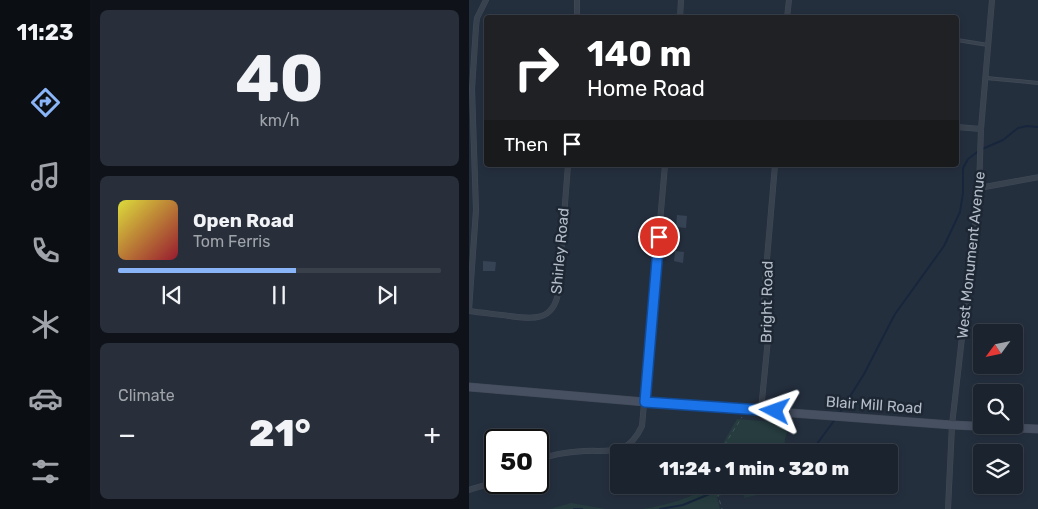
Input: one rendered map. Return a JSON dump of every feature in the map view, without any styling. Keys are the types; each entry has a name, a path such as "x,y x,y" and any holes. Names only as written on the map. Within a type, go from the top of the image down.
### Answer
{"main road":[{"name":"Blair Mill Road","path":"469,387 952,425 1038,429"}],"street":[{"path":"469,310 476,210 472,89 476,27 479,12 486,0"},
{"path":"577,0 577,15"},
{"path":"680,15 681,0"},
{"path":"787,15 789,0"},
{"name":"West Monument Avenue","path":"948,509 952,425 979,188 981,129 993,0"},
{"path":"959,127 981,129"},
{"name":"Shirley Road","path":"469,310 534,318 545,315 553,307 558,293 567,167"},
{"path":"549,457 559,454 619,450 637,438 642,426 665,167"},
{"name":"Bright Road","path":"761,410 768,339 765,294 775,167"},
{"path":"979,188 1038,177"},
{"path":"469,490 484,485"}],"lane":[{"path":"959,40 988,45"},
{"path":"985,77 1038,83"}],"path":[{"path":"725,444 747,409"},
{"path":"717,494 722,509"}],"green space":[{"path":"737,419 790,423 785,444 723,444"},
{"path":"696,494 725,494 717,497 720,509 642,509 678,501"},
{"path":"744,494 762,494 744,498"},
{"path":"571,503 606,509 550,509"}],"building":[{"path":"677,215 687,216 686,228 676,227"},
{"path":"675,251 684,252 683,263 674,261"},
{"path":"483,261 496,262 495,271 483,271"}],"waterway":[{"path":"839,414 864,374 895,314 944,246 960,212 963,193 963,168 968,159 980,150 1003,140 1018,128 1027,126 1039,127"},
{"path":"817,444 836,418"},
{"path":"660,509 683,505 709,494"},
{"path":"574,509 582,509"}],"route":[{"path":"659,237 645,402 775,411"}]}
